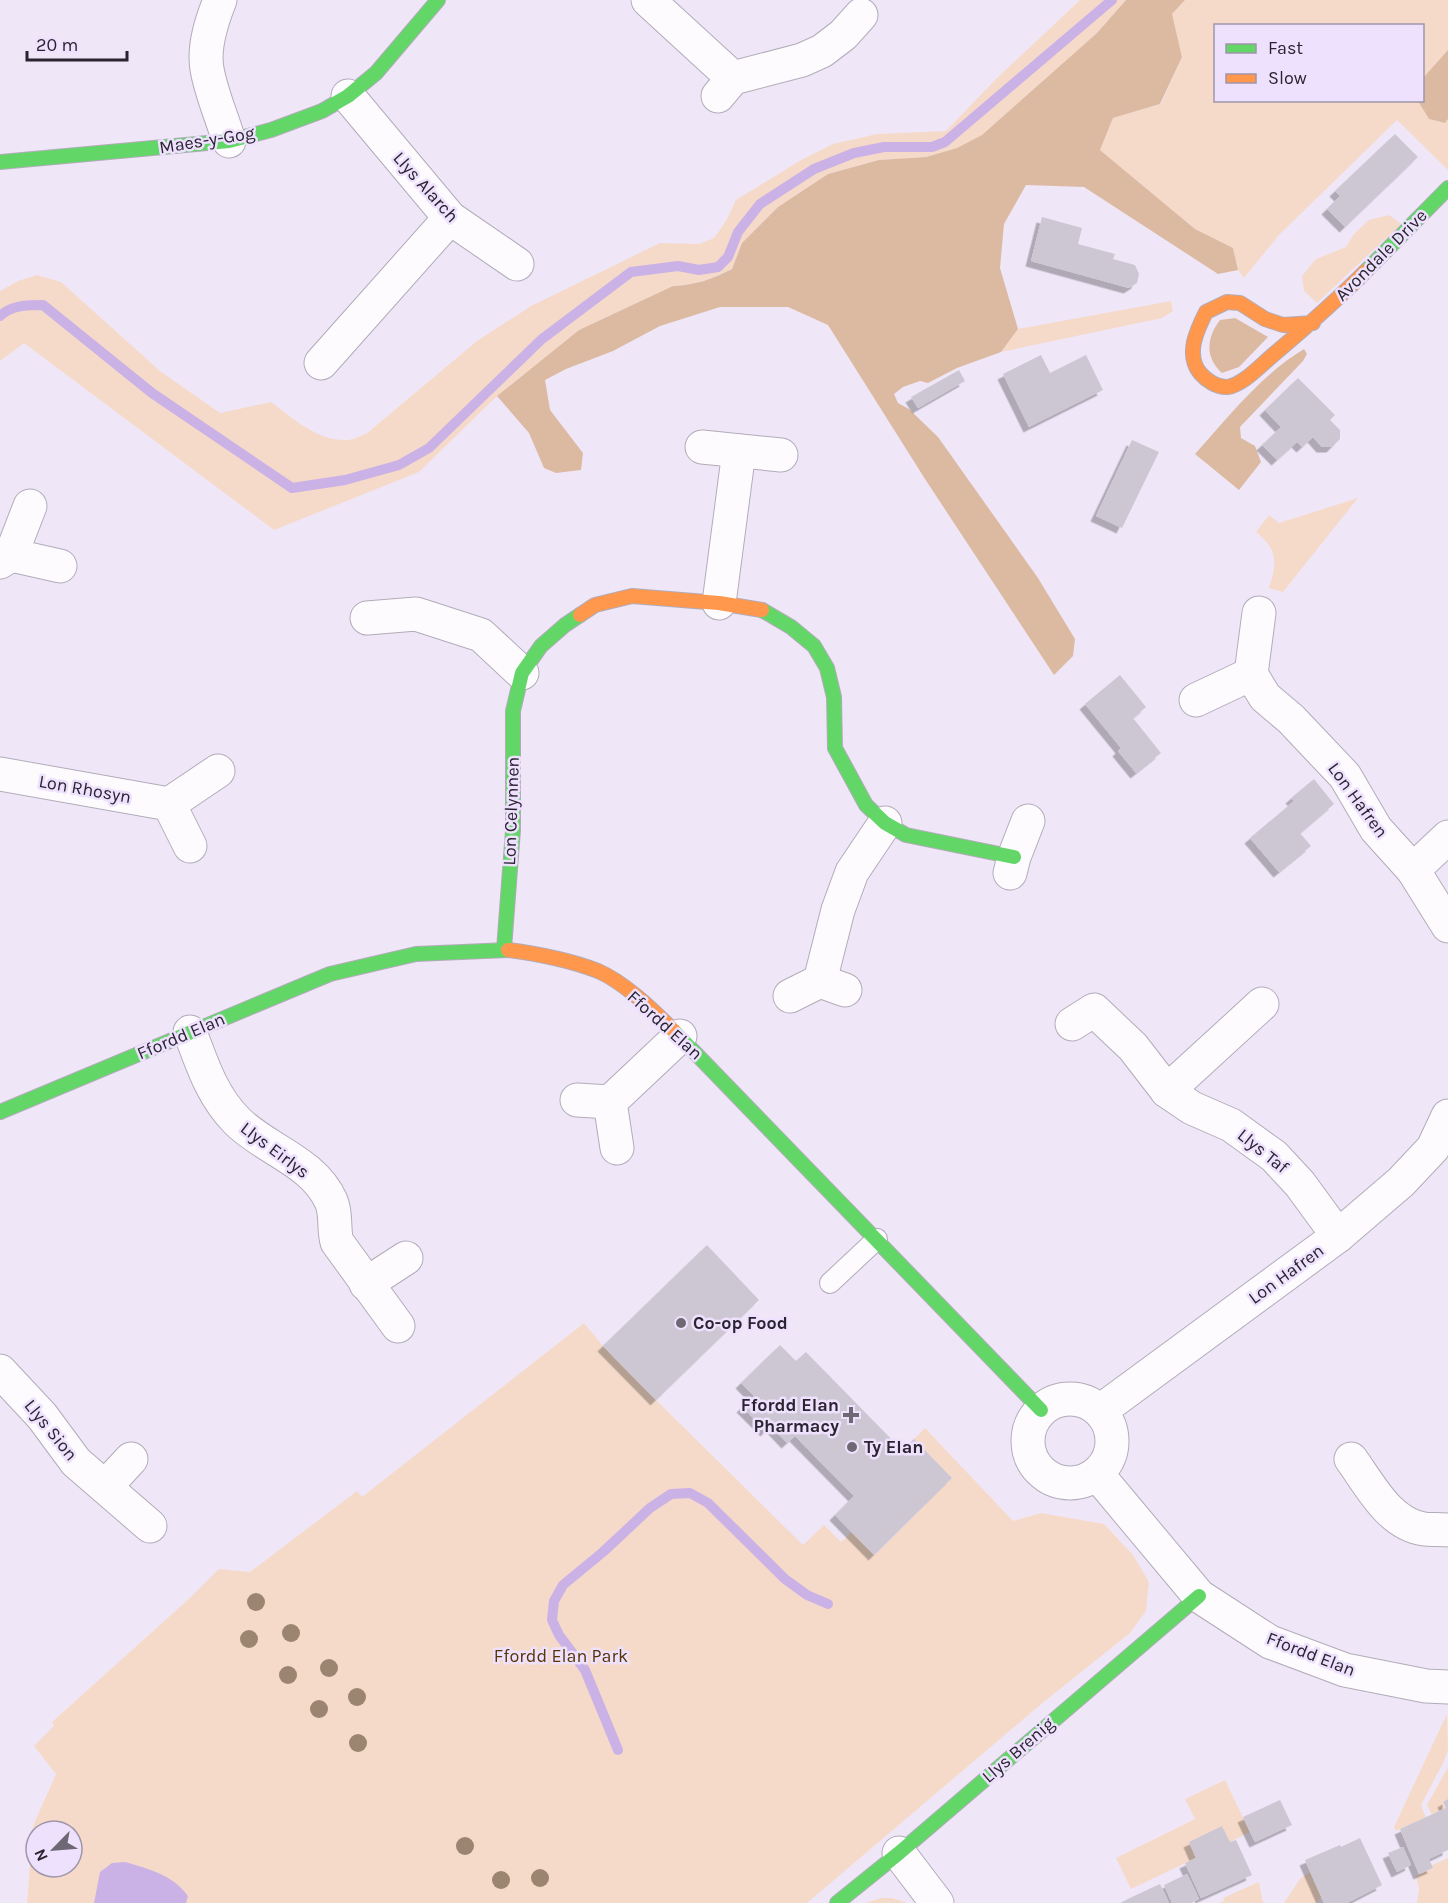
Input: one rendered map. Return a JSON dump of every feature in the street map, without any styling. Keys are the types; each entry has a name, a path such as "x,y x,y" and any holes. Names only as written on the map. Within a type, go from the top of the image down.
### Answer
{"street":[{"path":"220,0 210,29 206,67 229,141"},
{"name":"Maes-y-Gog","path":"0,162 229,141 271,130 322,111 348,96 376,73 438,0"},
{"path":"648,0 725,87 822,51 861,15"},
{"name":"Llys Alarch","path":"348,96 450,218 517,264"},
{"name":"Avondale Drive","path":"1313,322 1283,326 1265,320 1240,303 1227,302 1206,312 1196,334 1192,355 1196,369 1205,379 1219,387 1230,386 1245,378 1313,322 1448,188"},
{"path":"321,363 450,218"},
{"path":"702,447 780,455"},
{"path":"719,603 739,451"},
{"path":"30,506 5,558 60,566"},
{"name":"Lon Celynnen","path":"504,949 513,830 513,711 522,673 541,646 565,625 596,606 632,596 719,603 766,611 791,627 814,646 827,669 834,697 836,748 866,805 885,823 906,835 1012,865 1028,820"},
{"path":"1197,700 1251,674 1259,613"},
{"path":"367,618 416,614 481,635 522,673"},
{"name":"Lon Hafren","path":"1251,674 1265,698 1291,718 1345,776 1376,829 1413,870 1448,926"},
{"path":"190,846 169,804 218,771"},
{"name":"Lon Rhosyn","path":"0,774 169,804"},
{"path":"790,996 832,986 838,909 852,872 885,823"},
{"path":"1413,870 1448,837"},
{"name":"Ffordd Elan","path":"0,1112 330,974 416,954 504,949 550,956 600,972 645,1002 1041,1410"},
{"path":"1167,1091 1262,1004"},
{"name":"Llys Taf","path":"1072,1024 1094,1010 1133,1047 1167,1091 1192,1108 1231,1125 1274,1156 1300,1184 1338,1236"},
{"name":"Llys Eirlys","path":"190,1032 209,1083 237,1121 256,1137 288,1156 320,1185 331,1202 334,1212 334,1232 337,1242 398,1326"},
{"path":"577,1100 610,1102 680,1036"},
{"path":"610,1102 617,1148"},
{"name":"Lon Hafren","path":"1100,1411 1338,1236 1401,1182 1432,1148 1448,1116"},
{"path":"366,1284 406,1258"},
{"name":"Llys Sion","path":"0,1371 42,1416 76,1462 150,1526"},
{"path":"1064,1399 1077,1399 1090,1403 1100,1411 1109,1422 1113,1436 1112,1450 1107,1463 1097,1474 1086,1481 1073,1484 1054,1480 1038,1468 1030,1451 1028,1433 1041,1410 1051,1403 1064,1399"},
{"path":"105,1487 131,1459"},
{"path":"1351,1459 1386,1508 1402,1521 1422,1529 1448,1530"},
{"name":"Ffordd Elan","path":"1097,1474 1198,1596 1270,1642 1345,1671 1426,1686 1448,1687"},
{"name":"Llys Brenig","path":"837,1903 899,1853 1198,1596"},
{"path":"899,1853 938,1903"}],"lane":[{"path":"830,1283 877,1239"}],"green space":[{"path":"1080,0 1126,0 1097,33 982,135 957,148 926,157 879,160 828,174 778,207 742,243 732,269 697,283 673,286 579,330 497,396 419,472 274,530 24,343 0,361 0,291 18,281 37,275 61,282 160,371 220,413 271,402 316,433 337,440 354,439 366,434 477,341 531,306 660,243 699,244 714,238 726,221 736,200 801,160 833,144 877,134 946,131 996,79"},
{"path":"1185,0 1448,0 1448,50 1424,77 1424,24 1214,24 1214,102 1419,102 1429,119 1445,123 1448,119 1448,170 1397,120 1278,236 1244,278 1238,270 1233,248 1195,229 1100,150 1113,118 1161,104 1182,57 1172,14"},
{"path":"1389,215 1401,224 1317,303 1304,291 1302,276 1316,259 1346,247 1354,234 1369,220"},
{"path":"1171,301 1173,311 1162,318 1001,352 1018,329"},
{"path":"1358,498 1283,592 1269,588 1274,557 1268,544 1256,532 1269,515 1279,523"},
{"name":"Ffordd Elan Park","path":"584,1323 603,1346 656,1400 803,1545 824,1525 841,1542 852,1532 875,1555 952,1478 914,1439 925,1428 1013,1521 1041,1513 1104,1524 1133,1555 1149,1582 1146,1611 1130,1633 1040,1705 807,1903 27,1903 29,1879 84,1879 84,1819 36,1819 56,1774 34,1746 54,1726 52,1722 219,1569 250,1572 357,1491 362,1497"},
{"path":"1447,1714 1448,1750 1421,1805 1426,1818 1396,1831 1394,1827"},
{"path":"1448,1767 1448,1799 1443,1802 1446,1808 1432,1815 1427,1805"},
{"path":"1225,1780 1250,1832 1230,1842 1222,1827 1189,1842 1196,1858 1131,1889 1116,1858 1195,1819 1185,1799"},
{"path":"1448,1858 1448,1903 1417,1903 1419,1888 1416,1876"},
{"path":"1310,1872 1321,1897 1317,1903 1284,1903 1300,1879"},
{"path":"1259,1882 1263,1903 1219,1903 1224,1901 1223,1898"},
{"path":"881,1898 892,1898 907,1903 866,1903"}],"shaded area":[{"path":"1126,0 1185,0 1172,14 1182,57 1160,104 1113,118 1100,150 1195,229 1233,248 1238,270 1218,274 1084,187 1026,185 1004,224 1000,268 1018,329 1001,352 957,368 928,383 920,381 903,387 894,394 898,403 909,409 938,437 1038,578 1075,639 1073,656 1054,675 925,479 828,325 788,307 720,307 660,326 613,351 566,369 545,380 550,410 583,453 581,470 556,473 544,468 529,433 497,396 579,330 673,286 704,281 732,269 742,243 778,207 828,174 879,160 926,157 957,148 982,135 1097,33"},
{"path":"1448,50 1448,119 1445,123 1429,119 1419,102 1424,102 1424,77"},
{"path":"1235,318 1268,337 1239,367 1222,373 1212,360 1210,340 1220,320"},
{"path":"1304,349 1307,354 1303,361 1240,427 1241,438 1255,446 1261,462 1239,490 1195,454 1259,384 1288,359"},
{"path":"125,1862 168,1878 188,1896 186,1903 94,1903 100,1872 112,1863"}],"building":[{"path":"1395,134 1418,157 1345,227 1327,209 1340,196 1335,191"},
{"path":"1042,217 1082,228 1078,244 1115,254 1113,259 1135,265 1139,274 1137,283 1129,288 1031,261"},
{"path":"1041,355 1050,373 1086,355 1103,390 1029,427 1003,374"},
{"path":"959,370 965,381 918,408 911,397"},
{"path":"1298,378 1335,415 1330,420 1340,430 1340,439 1332,447 1322,447 1313,437 1302,447 1297,442 1277,460 1262,445 1281,427 1265,410"},
{"path":"1132,440 1159,452 1122,528 1096,516"},
{"path":"1120,675 1146,707 1133,718 1161,753 1136,773 1118,751 1121,748 1085,704"},
{"path":"1314,779 1334,804 1300,833 1311,846 1279,872 1250,838 1294,801 1291,798"},
{"name":"Co-op Food","path":"707,1245 759,1300 656,1400 603,1346"},
{"name":"Ty Elan","path":"780,1345 796,1361 806,1352 902,1450 914,1439 952,1478 874,1555 835,1515 854,1496 795,1436 787,1443 771,1426 766,1431 742,1407 754,1396 741,1383"},
{"path":"1448,1799 1448,1850 1429,1859 1433,1868 1419,1874 1400,1829 1446,1808 1443,1802"},
{"path":"1280,1800 1292,1825 1255,1842 1243,1817"},
{"path":"1222,1826 1230,1842 1236,1840 1252,1875 1201,1898 1185,1863 1196,1858 1189,1842"},
{"path":"1360,1838 1382,1885 1347,1903 1324,1903 1305,1860"},
{"path":"1403,1847 1411,1865 1397,1872 1388,1853"},
{"path":"1187,1874 1199,1899 1191,1903 1172,1903 1164,1885"},
{"path":"1160,1884 1169,1903 1120,1903 1134,1896"}],"waterway":[{"path":"0,316 15,308 43,305 152,393 292,488 345,480 399,465 429,448 542,339 631,272 678,266 699,270 718,267 728,257 738,232 760,204 814,169 854,153 884,147 932,147 945,142 1112,0"},
{"path":"618,1750 585,1670 559,1635 552,1620 554,1601 563,1585 650,1508 671,1494 690,1493 708,1503 785,1579 807,1595 828,1604"}],"traffic: fast":[{"path":"0,162 229,141 271,130 322,111 348,96 376,73 438,0"},
{"path":"1366,271 1448,188"},
{"path":"762,610 791,627 814,646 827,668 834,697 835,748 866,805 885,823 906,835 1014,857"},
{"path":"504,949 513,830 513,711 522,673 541,646 580,615"},
{"path":"0,1112 330,974 416,954 508,950"},
{"path":"674,1031 1041,1410"},
{"path":"837,1903 899,1853 1199,1596"}],"traffic: slow":[{"path":"1313,323 1283,325 1265,319 1240,303 1227,302 1206,312 1194,342 1193,358 1202,376 1216,385 1228,387 1240,382 1252,374 1309,324 1320,314 1332,304 1366,271"},
{"path":"580,615 595,605 632,596 719,603 762,610"},
{"path":"508,950 554,958 598,971 628,990 674,1031"}],"place":[{"name":"Co-op Food","path":"681,1323"},
{"name":"Ffordd Elan Pharmacy","path":"851,1415"},
{"name":"Ty Elan","path":"852,1447"}]}
